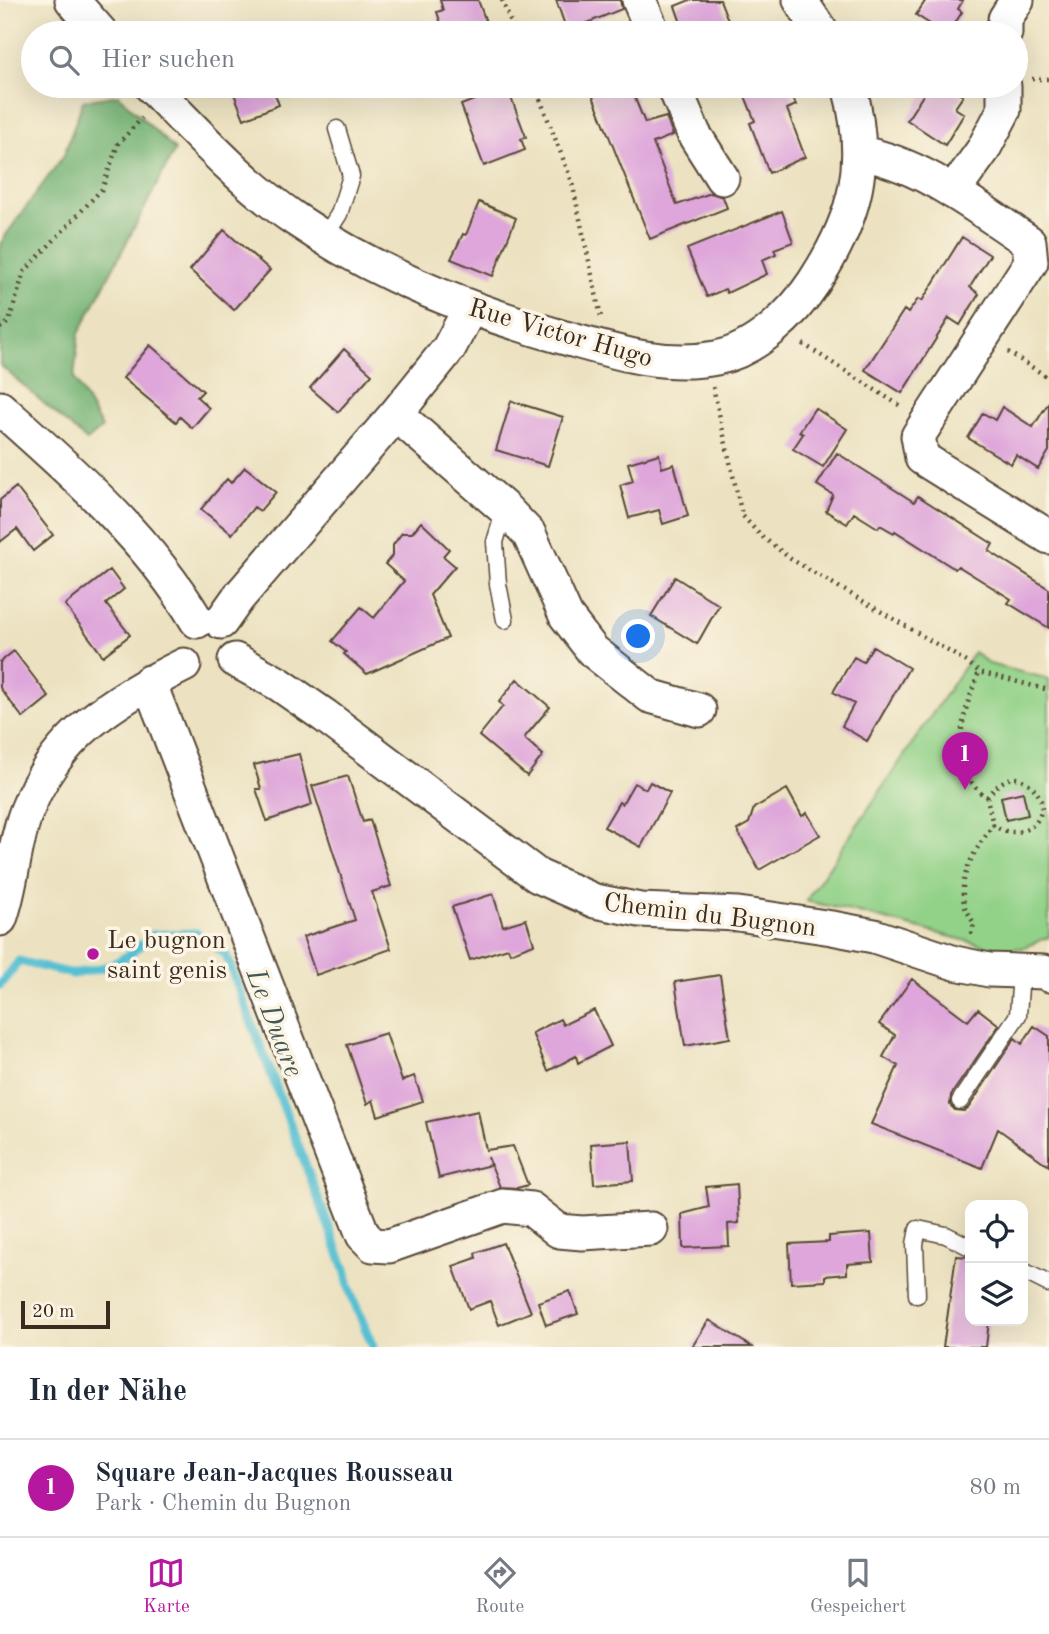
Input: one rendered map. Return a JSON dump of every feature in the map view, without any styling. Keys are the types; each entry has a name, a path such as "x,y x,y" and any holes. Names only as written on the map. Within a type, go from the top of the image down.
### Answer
{"street":[{"path":"72,0 90,21"},
{"path":"639,0 648,21"},
{"path":"800,0 814,21"},
{"path":"1005,21 1017,0"},
{"path":"679,98 694,134 722,178"},
{"name":"Rue Victor Hugo","path":"148,99 262,193 324,238 386,271 470,308 606,349 664,362 719,358 748,344 769,331 809,290 840,240 857,183 859,133 852,98"},
{"path":"953,192 983,150 1004,110 1004,98"},
{"path":"860,153 898,163 1039,238 1031,262 918,436 922,458 1049,537"},
{"path":"0,408 109,508 182,597 209,621 232,631 237,645 235,660 225,672 211,677 196,675 184,666 179,653 180,640 186,629 209,621 238,598 449,348 470,308"},
{"path":"396,414 505,509 529,534 566,616 593,651 650,696 699,710"},
{"name":"Chemin du Bugnon","path":"235,660 279,684 325,716 538,876 576,894 595,901 640,910 738,914 832,928 874,936 955,963 1041,972"},
{"path":"0,919 7,900 16,847 27,810 48,768 73,735 121,699 184,666"},
{"path":"149,682 363,1235 373,1245 389,1246 503,1206 531,1209 559,1231 582,1233 651,1228"}],"lane":[{"path":"324,238 339,214 351,176 337,129"},
{"path":"505,509 495,542 498,584 505,620"},
{"path":"960,1101 1018,1015 1041,972"},
{"path":"917,1296 915,1244 918,1229 946,1235 965,1244"},
{"path":"1028,1274 1049,1284"}],"path":[{"path":"502,0 510,21"},
{"path":"540,98 572,182 606,349"},
{"path":"0,328 9,322 24,272 102,189 118,144 148,99"},
{"path":"983,337 1049,378"},
{"path":"793,338 926,423"},
{"path":"712,380 742,515 760,535 791,559 967,662 979,672 1049,690"},
{"path":"979,672 966,704 960,753 963,771 975,789 987,797 993,825 1002,832 1019,833 1033,825 1041,812 1041,802 1035,790 1025,781 1013,778 998,785 987,797"},
{"path":"1041,802 1049,801"},
{"path":"968,946 974,924 964,904 963,879 975,850 993,825"}],"green space":[{"path":"121,98 175,150 79,333 74,378 102,428 87,441 0,365 0,250 3,239 64,155 83,101"},
{"path":"974,652 989,664 1049,679 1049,937 1022,948 994,948 806,901"}],"building":[{"path":"440,0 478,0 486,21 440,21 437,12 443,10"},
{"path":"556,0 620,0 622,9 592,21 563,21"},
{"path":"690,0 720,0 728,21 680,21 675,6"},
{"path":"926,0 963,0 958,9 962,12 956,21 925,21 916,15"},
{"path":"236,98 276,98 279,105 244,119"},
{"path":"479,98 511,98 526,137 521,139 525,150 484,166 461,105"},
{"path":"594,98 635,98 645,123 666,117 673,135 653,143 677,205 711,193 723,197 727,208 650,239"},
{"path":"746,98 793,98 796,105 787,109 805,157 769,173 750,123 755,121"},
{"path":"921,98 962,98 955,108 964,114 945,145 907,120"},
{"path":"479,202 516,218 493,276 451,259 463,234 466,235"},
{"path":"782,211 793,242 774,249 776,254 762,260 767,274 727,293 725,289 707,297 687,249"},
{"path":"224,230 270,270 234,310 190,270"},
{"path":"962,237 990,255 970,287 979,294 960,325 949,318 902,393 865,370 904,310 908,313 918,299 922,301"},
{"path":"150,345 203,391 197,397 209,408 192,428 180,417 176,422 123,378"},
{"path":"344,349 372,374 338,412 310,388"},
{"path":"511,401 563,417 548,466 496,450"},
{"path":"1049,402 1049,451 1038,469 1016,455 1011,464 968,438 983,413 995,420 1002,407 1033,427"},
{"path":"815,408 847,429 823,467 793,449 803,434 799,432"},
{"path":"837,453 914,502 918,496 993,544 989,551 1049,589 1049,628 1008,603 1011,599 958,566 955,569 895,531 894,533 880,525 878,528 854,513 847,524 826,511 833,495 817,485"},
{"path":"659,454 662,468 674,464 688,516 663,524 659,510 629,518 620,485 633,481 628,463"},
{"path":"245,467 276,492 260,511 254,507 232,534 201,509 227,479 231,483"},
{"path":"16,487 53,535 33,551 17,529 0,542 0,500"},
{"path":"421,522 449,549 443,556 455,566 430,595 448,638 367,674 332,641 361,607 374,618 404,581 385,564 393,555 393,545 402,533 412,533"},
{"path":"110,570 124,589 106,604 130,635 103,656 65,605"},
{"path":"675,577 719,605 697,644 651,616"},
{"path":"873,646 909,668 867,741 842,726 854,704 833,692 854,657 863,662"},
{"path":"14,651 49,697 23,718 0,688 0,662"},
{"path":"517,679 550,707 524,738 543,755 527,776 479,736 503,706 499,702"},
{"path":"299,754 312,805 267,821 256,789 261,789 254,765"},
{"path":"348,776 363,822 370,820 391,886 372,892 391,949 316,975 303,937 355,920 312,786"},
{"path":"650,782 670,793 641,847 604,827 634,783 646,789"},
{"path":"787,789 802,816 807,813 820,835 759,870 737,830 749,823 754,808"},
{"path":"1023,792 1028,815 1006,820 1001,797"},
{"path":"493,894 503,926 526,919 534,944 510,953 508,948 470,960 452,907"},
{"path":"720,975 730,1038 685,1046 675,982"},
{"path":"912,979 968,1021 978,1009 999,1025 951,1095 950,1105 955,1110 964,1111 969,1107 1015,1038 1022,1044 1034,1026 1049,1036 1049,1166 998,1129 982,1168 871,1124 898,1066 883,1057 895,1035 879,1024"},
{"path":"594,1010 611,1046 578,1063 576,1056 548,1071 532,1033 560,1019 563,1025"},
{"path":"386,1033 402,1081 414,1076 423,1101 378,1116 373,1100 367,1104 347,1045"},
{"path":"478,1111 486,1150 513,1146 528,1185 517,1188 500,1187 488,1157 490,1165 439,1178 426,1122"},
{"path":"630,1141 633,1181 594,1184 591,1144"},
{"path":"737,1184 739,1223 728,1224 729,1246 683,1248 682,1214 709,1207 706,1187"},
{"path":"871,1233 873,1262 847,1264 847,1274 825,1276 825,1281 791,1283 789,1244 829,1242 829,1236"},
{"path":"503,1243 531,1312 499,1325 490,1301 469,1309 453,1266 476,1258 475,1253"},
{"path":"956,1256 965,1257 965,1326 988,1326 986,1347 943,1347"},
{"path":"570,1291 578,1314 546,1325 538,1302"},
{"path":"709,1320 752,1347 692,1347"}],"waterway":[{"name":"Le Duare","path":"0,985 19,961 73,974 110,966 129,955 153,935 197,933 226,955 373,1347"}],"place":[{"name":"Square Jean-Jacques Rousseau","path":"965,790"},
{"name":"Le bugnon saint genis","path":"93,954"}]}
